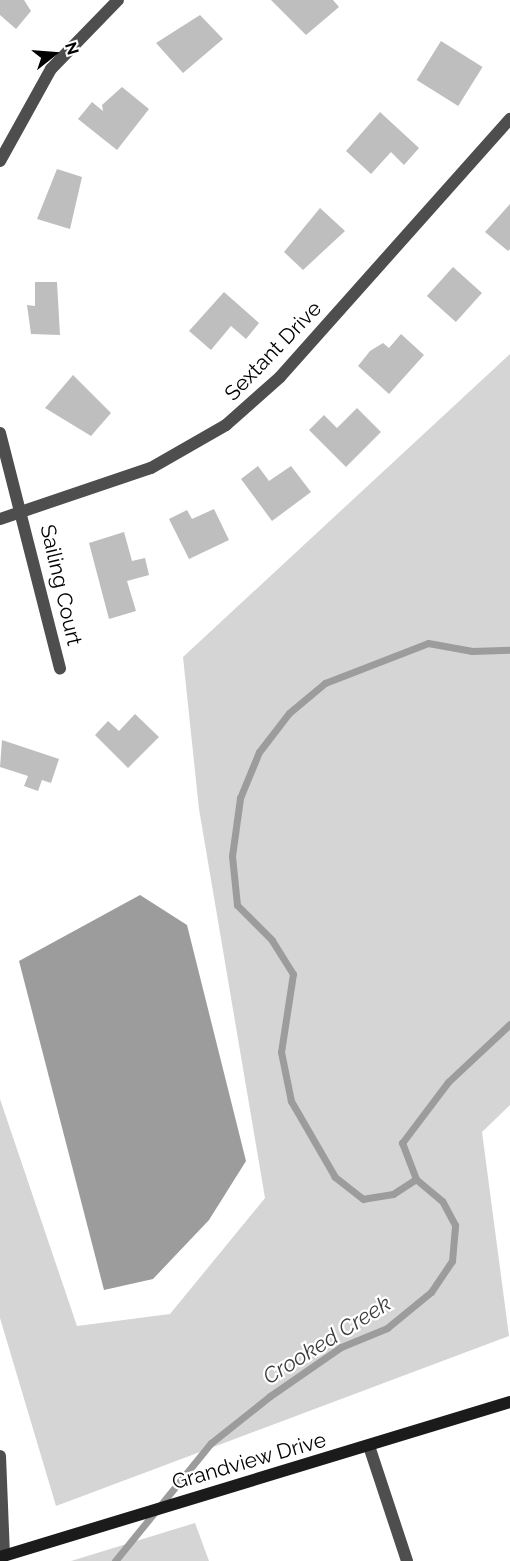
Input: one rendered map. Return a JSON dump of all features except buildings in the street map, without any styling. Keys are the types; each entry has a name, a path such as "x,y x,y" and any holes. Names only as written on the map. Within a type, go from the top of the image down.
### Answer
{"main road":[{"name":"Grandview Drive","path":"2,1556 510,1402"}],"street":[{"path":"0,161 51,69 118,0"},
{"name":"Sextant Drive","path":"0,519 151,468 248,408 510,119"},
{"name":"Sailing Court","path":"0,433 24,511 60,668"},
{"path":"369,1446 407,1561"},
{"path":"0,1456 2,1556"}],"shaded area":[{"path":"510,354 510,1105 482,1132 509,1336 56,1506 0,1318 0,1099 77,1326 170,1314 265,1198 199,809 183,657"},
{"path":"140,895 187,925 246,1161 209,1220 153,1279 104,1290 19,961"},
{"path":"195,1523 209,1561 71,1561"}],"waterway":[{"path":"416,1179 393,1194 363,1199 335,1177 291,1101 281,1052 293,974 272,940 237,905 232,856 240,798 259,752 289,713 325,683 428,643 472,651 510,650"},
{"name":"Crooked Creek","path":"115,1561 211,1443 270,1396 341,1347 387,1328 431,1292 452,1261 455,1225 442,1201 416,1179 402,1143 448,1082 510,1024"}]}
